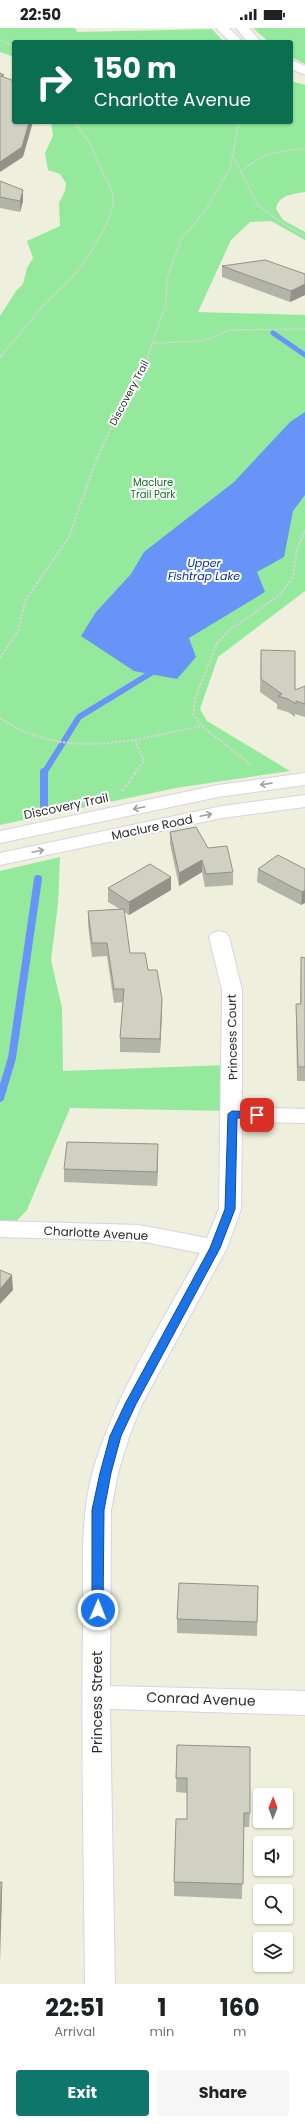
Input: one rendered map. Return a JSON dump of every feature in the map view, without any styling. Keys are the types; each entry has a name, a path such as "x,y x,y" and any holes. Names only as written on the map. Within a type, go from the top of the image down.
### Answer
{"main road":[{"path":"222,28 235,40"},
{"path":"242,28 253,40"},
{"path":"293,65 305,71"},
{"path":"293,76 305,80"},
{"name":"Maclure Road","path":"0,837 218,791 305,779"},
{"name":"Maclure Road","path":"0,859 222,812 305,801"}],"street":[{"name":"Princess Court","path":"219,937 232,990 232,1114"},
{"path":"232,1114 305,1116"},
{"name":"Princess Street","path":"100,1984 96,1698 98,1510 105,1473 116,1436 130,1404 215,1248 230,1209 232,1114"},
{"name":"Charlotte Avenue","path":"0,1229 139,1233 215,1248"},
{"name":"Conrad Avenue","path":"96,1698 137,1697 305,1703"}],"path":[{"path":"0,40 12,46"},
{"name":"Discovery Trail","path":"0,658 18,631 25,601 69,538 95,463 119,410 144,370 166,304 168,279 181,239 205,210 230,168 239,124"},
{"path":"0,357 45,303 69,281 80,267 106,226 112,206 113,194 88,140 76,125"},
{"path":"241,172 254,159 275,152 305,149"},
{"path":"233,156 257,204 277,220 305,236"},
{"path":"153,343 203,341 230,330 305,329"},
{"path":"274,783 202,726 193,714 195,698 217,644 231,629 280,595 292,577 297,550 305,530"},
{"path":"0,718 15,728 38,739 73,745 135,740 202,726"},
{"name":"Discovery Trail","path":"118,794 144,761 135,740"}],"green space":[{"path":"0,28 75,28 77,32 212,29 222,40 12,40 12,56 0,52"},
{"path":"253,28 305,28 305,64 293,58 293,40 267,40"},
{"name":"Maclure Trail Park","path":"293,82 305,85 305,192 283,198 277,204 276,209 283,220 305,232 305,240 271,221 250,222 231,240 198,312 305,315 305,591 218,657 200,709 207,721 290,771 176,788 0,825 0,316 16,291 23,284 27,268 33,258 27,241 60,226 59,203 65,191 66,183 60,174 48,170 45,153 53,136 51,124 293,124"},
{"path":"60,857 58,904 51,960 62,1008 63,1071 227,1065 229,1111 70,1108 27,1210 0,1238 0,871"}],"water":[{"name":"Upper Fishtrap Lake","path":"305,412 305,495 293,511 284,557 257,572 265,592 189,638 196,657 177,679 134,671 81,636 96,612 131,574 144,552 234,482 290,422"}],"building":[{"path":"0,73 4,75 1,76 12,80 12,124 28,124 22,147 0,162"},
{"path":"0,181 23,190 20,201 0,197"},
{"path":"265,260 305,274 305,284 291,291 222,266"},
{"path":"261,650 295,651 295,690 305,686 305,704 296,701 296,704 288,699 278,696 282,694 261,679"},
{"path":"196,827 208,848 227,846 233,872 206,874 202,860 179,873 170,832"},
{"path":"278,855 305,869 305,890 302,892 258,869"},
{"path":"150,864 171,877 129,902 108,888"},
{"path":"124,909 130,953 145,953 148,970 157,970 162,999 160,1039 120,1038 124,989 114,989 107,943 92,943 88,911"},
{"path":"301,957 305,958 305,1067 298,1067 296,1004 301,1004"},
{"path":"67,1142 158,1144 157,1172 64,1169"},
{"path":"0,1270 12,1275 0,1289"},
{"path":"179,1583 258,1586 257,1622 177,1619"},
{"path":"177,1745 250,1747 250,1813 244,1813 243,1884 174,1882 176,1819 187,1819 187,1778 176,1778"},
{"path":"0,1882 2,1882 0,1924"}],"waterway":[{"path":"273,333 305,355"},
{"path":"44,773 79,717 151,673 154,664"},
{"path":"44,773 44,806"},
{"path":"0,1098 12,1058 38,879"}],"route":[{"path":"98,1610 98,1510 105,1473 116,1436 130,1404 215,1248 230,1209 232,1114 257,1115"}]}
